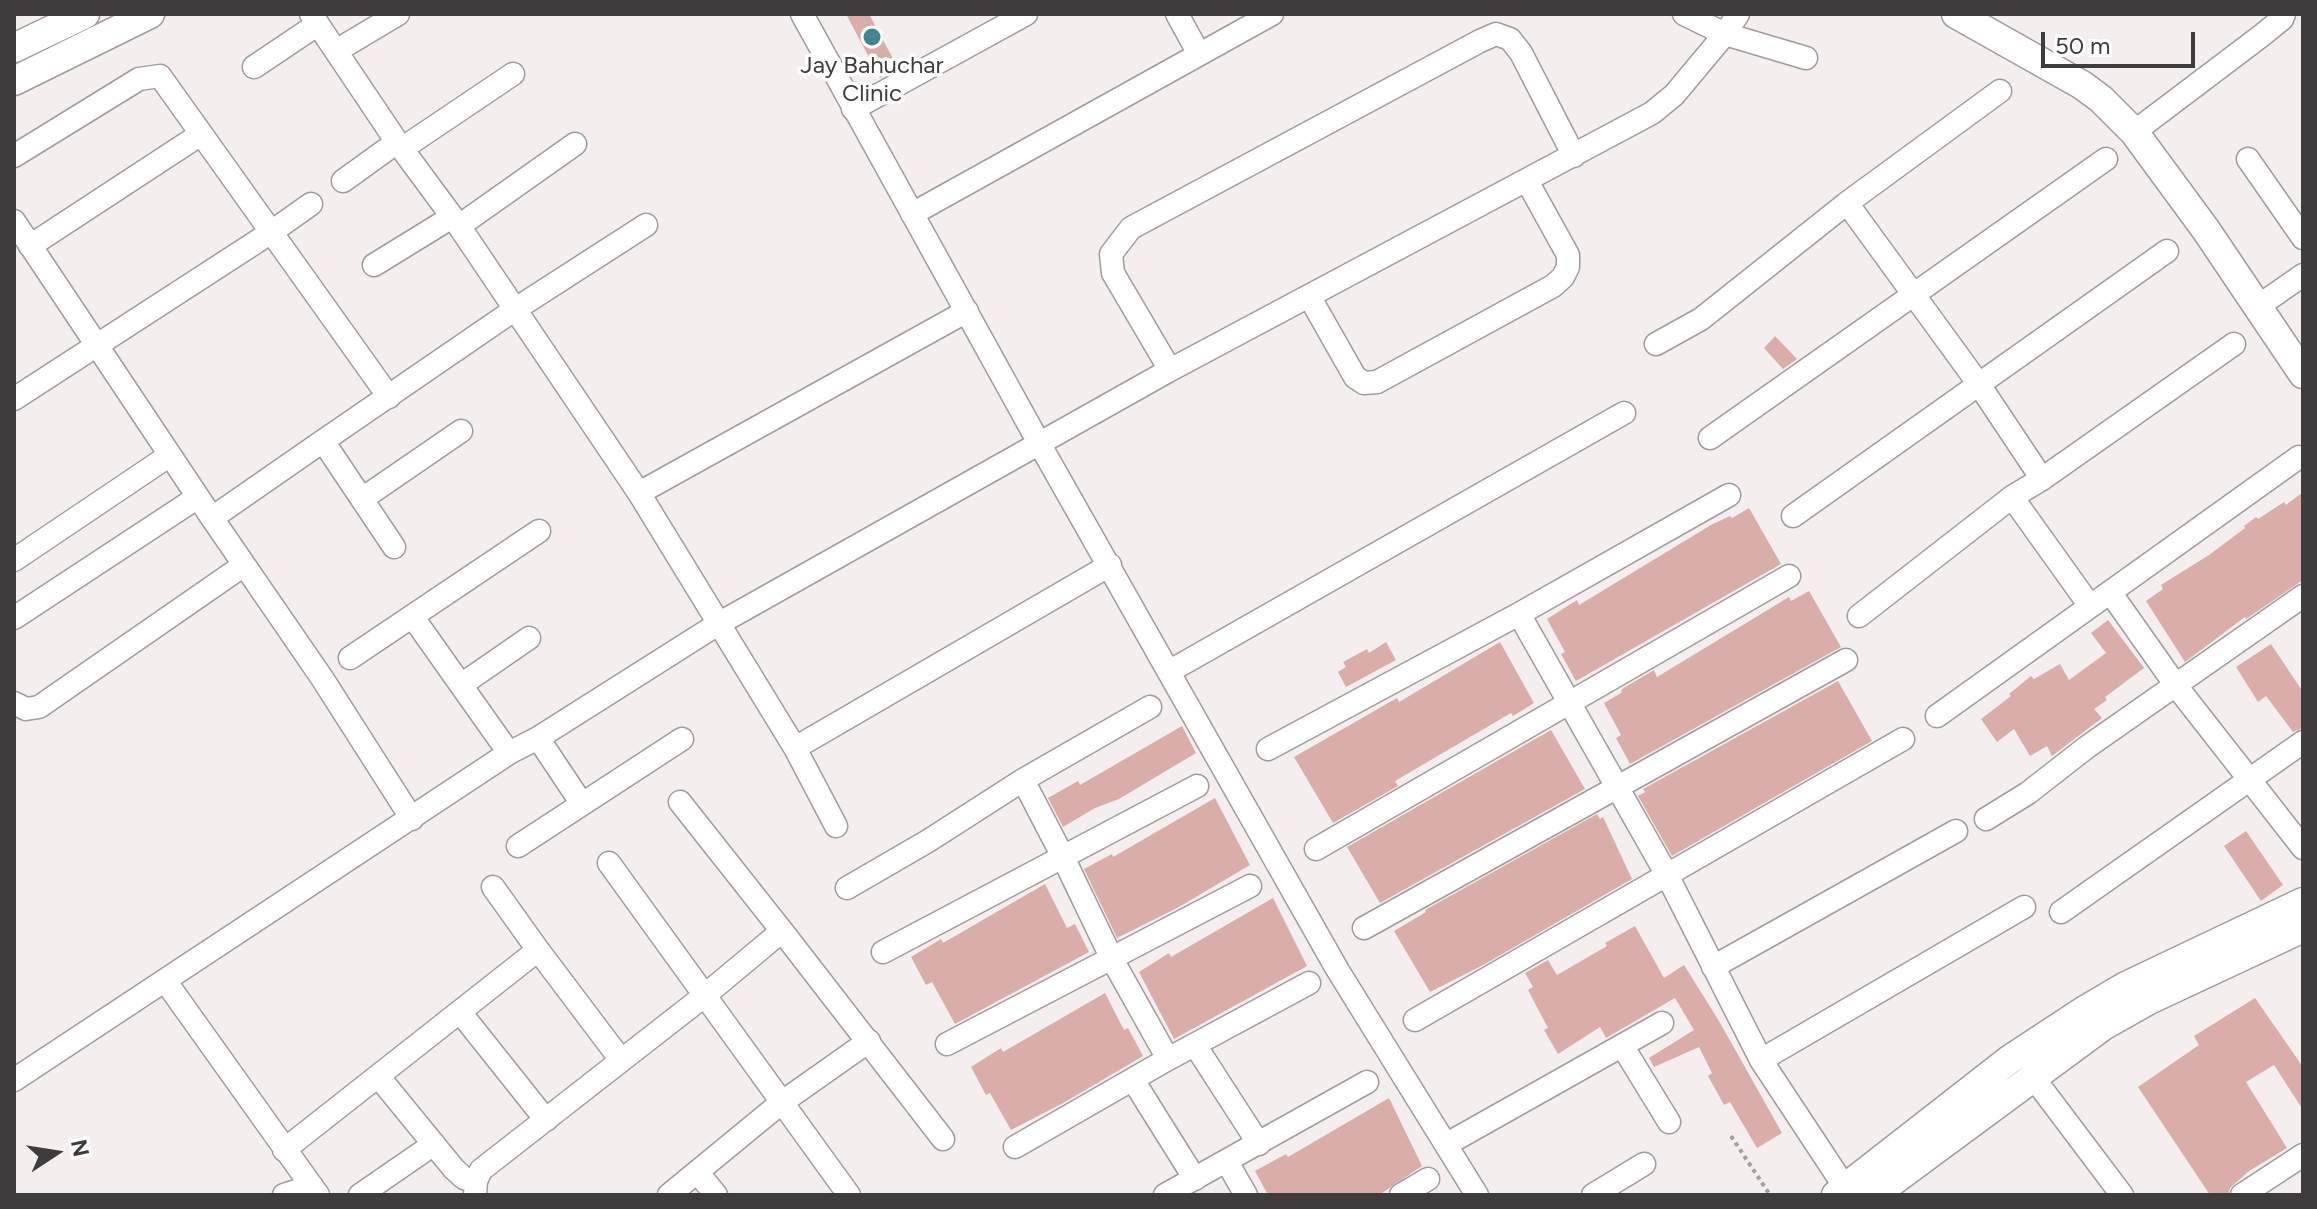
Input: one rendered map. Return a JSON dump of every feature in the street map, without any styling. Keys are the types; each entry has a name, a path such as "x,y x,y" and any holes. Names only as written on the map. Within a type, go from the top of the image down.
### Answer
{"street":[{"path":"14,48 85,14"},
{"path":"14,81 150,14"},
{"path":"336,51 398,14"},
{"path":"802,14 1039,443 1337,969 1477,1195"},
{"path":"853,109 1026,14"},
{"path":"1177,14 1199,54"},
{"path":"912,214 1272,14"},
{"path":"1684,14 1725,34 1806,58"},
{"path":"14,1080 509,753 538,738 718,624 1170,370 1652,113 1674,95 1738,14"},
{"path":"1956,14 2082,85 2134,132 2206,230 2303,374"},
{"path":"2134,132 2261,36 2284,14"},
{"path":"254,67 315,19 639,493 795,748 836,826"},
{"path":"1170,370 1113,273 1111,254 1131,228 1480,41 1496,34 1510,39 1521,53 1574,156"},
{"path":"343,181 513,74"},
{"path":"14,156 139,79 150,75 160,76 389,397"},
{"path":"1656,344 1701,319 1847,203 2000,91"},
{"path":"30,246 201,134"},
{"path":"374,265 455,221 575,144"},
{"path":"1710,438 2106,159"},
{"path":"2248,159 2303,238"},
{"path":"1309,296 1355,377 1364,383 1377,382 1553,286 1563,277 1568,267 1568,255 1527,181"},
{"path":"1847,203 1978,383 2042,479"},
{"path":"14,399 311,204"},
{"path":"14,221 322,678 412,819"},
{"path":"212,518 514,310 646,225"},
{"path":"1793,516 2167,251"},
{"path":"2257,307 2303,275"},
{"path":"639,493 967,311"},
{"path":"1859,616 2012,497 2234,344"},
{"path":"1170,671 1624,413"},
{"path":"362,499 461,431"},
{"path":"323,441 394,547"},
{"path":"14,560 170,455"},
{"path":"1937,716 2299,457"},
{"path":"1268,749 1519,614 1729,495"},
{"path":"14,618 198,497"},
{"path":"2012,497 2090,606"},
{"path":"350,658 539,531"},
{"path":"14,703 26,709 39,707 244,565"},
{"path":"795,748 1110,565"},
{"path":"1316,849 1789,576"},
{"path":"2110,592 2177,687 2303,848"},
{"path":"1986,819 2028,793 2087,747 2303,596"},
{"path":"1519,614 1667,875 1761,1060 1844,1193 2009,1060 2085,1010 2124,987 2303,902"},
{"path":"412,616 509,753"},
{"path":"461,685 529,638"},
{"path":"1364,928 1846,660"},
{"path":"847,888 1023,780 1150,707"},
{"path":"538,738 582,804"},
{"path":"518,846 682,739"},
{"path":"1415,1020 1903,739"},
{"path":"2061,912 2303,742"},
{"path":"1023,780 1112,959 1168,1059"},
{"path":"883,952 1197,786"},
{"path":"680,802 943,1139"},
{"path":"1713,967 1956,831"},
{"path":"609,863 849,1195"},
{"path":"947,1044 1250,886"},
{"path":"493,887 621,1060"},
{"path":"1761,1060 2024,907"},
{"path":"1874,1195 2103,1026 2149,1000 2303,928"},
{"path":"378,1076 434,1144 476,1188 481,1170 704,996 782,931"},
{"path":"284,1150 538,950"},
{"path":"166,982 315,1191 284,1195"},
{"path":"1015,1147 1309,983"},
{"path":"460,1012 546,1120"},
{"path":"1447,1144 1662,1023"},
{"path":"669,1195 781,1103 869,1041"},
{"path":"1195,1045 1259,1144"},
{"path":"1623,1047 1669,1122"},
{"path":"2033,1077 2122,1195"},
{"path":"1133,1080 1195,1179"},
{"path":"1165,1195 1367,1082"},
{"path":"360,1195 434,1144"},
{"path":"2242,1195 2303,1155"},
{"path":"1227,1162 1246,1195"},
{"path":"1593,1195 1644,1164"},
{"path":"698,1173 716,1195"},
{"path":"1401,1195 1428,1179"}],"path":[{"path":"1731,1136 1770,1195"}],"building":[{"path":"846,14 869,14 898,68 880,78"},
{"path":"1775,336 1797,359 1783,369 1764,348"},
{"path":"2303,492 2303,580 2245,617 2185,662 2146,601 2163,589 2161,585 2209,555 2256,517 2258,519 2284,502 2286,505"},
{"path":"1749,508 1781,564 1576,681 1547,619 1577,600 1579,605 1711,525"},
{"path":"1809,591 1841,647 1630,764 1616,738 1621,735 1604,703 1654,670 1657,677 1789,597 1791,601"},
{"path":"2108,620 2144,668 2094,709 2102,718 2052,756 2047,746 2030,756 2014,729 1997,742 1981,719 2031,676 2034,679 2060,664 2069,680 2106,653 2091,633"},
{"path":"1386,642 1396,660 1346,687 1338,672 1346,667 1343,662 1367,649 1369,653"},
{"path":"1500,642 1534,703 1513,716 1511,713 1395,781 1398,786 1333,823 1294,757 1397,698 1399,702"},
{"path":"2271,644 2303,692 2303,728 2293,732 2266,696 2258,702 2236,667"},
{"path":"1838,681 1872,741 1672,856 1638,796 1645,792 1643,789"},
{"path":"1182,726 1196,753 1119,799 1095,808 1063,827 1048,798 1078,781 1080,785"},
{"path":"1551,730 1585,789 1380,903 1347,847"},
{"path":"1215,798 1250,865 1179,907 1117,938 1084,869 1112,854 1113,857"},
{"path":"1597,814 1600,819 1603,817 1632,879 1485,964 1430,992 1394,931 1425,910"},
{"path":"2246,831 2283,885 2261,901 2224,846"},
{"path":"1045,884 1067,928 1075,924 1089,952 955,1024 932,982 926,985 911,957 941,939 943,943"},
{"path":"1273,898 1307,966 1174,1039 1139,972"},
{"path":"1635,926 1664,978 1684,965 1782,1133 1757,1148 1730,1102 1724,1105 1708,1076 1712,1073 1699,1047 1654,1067 1649,1058 1694,1030 1675,998 1606,1038 1600,1027 1558,1054 1544,1030 1548,1028 1528,990 1533,987 1525,973 1548,960 1557,975"},
{"path":"1105,993 1124,1030 1128,1028 1143,1056 1011,1130 971,1067"},
{"path":"2255,998 2303,1067 2303,1110 2274,1065 2246,1082 2287,1148 2249,1171 2230,1188 2228,1195 2210,1195 2138,1087 2199,1045 2194,1036"},
{"path":"1389,1098 1422,1166 1379,1195 1268,1195 1255,1171 1286,1154 1288,1157"}],"place":[{"name":"Jay Bahuchar Clinic","path":"872,37"}]}
